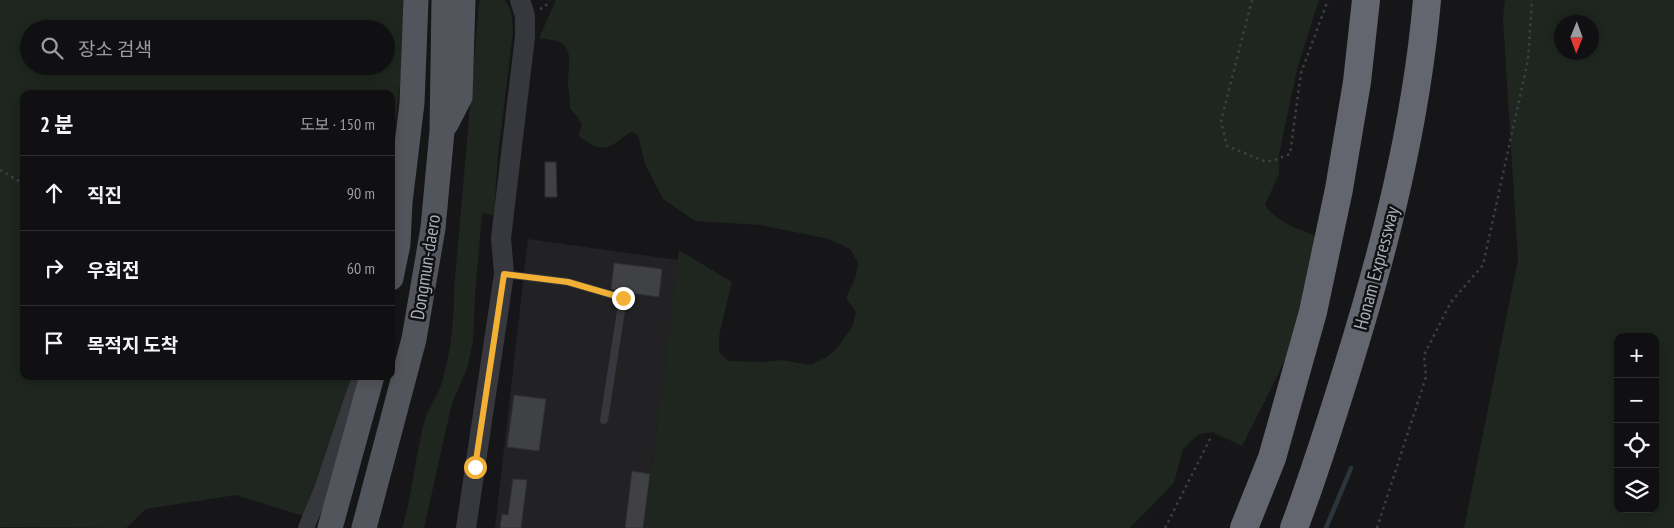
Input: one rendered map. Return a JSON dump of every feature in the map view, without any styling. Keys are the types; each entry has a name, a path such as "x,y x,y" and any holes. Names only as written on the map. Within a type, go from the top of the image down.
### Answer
{"highway":[{"path":"1244,528 1272,458 1313,312 1339,189 1354,101 1366,0"},
{"name":"Honam Expressway","path":"1294,528 1317,467 1365,311 1397,193 1422,50 1427,0"}],"main road":[{"name":"Dongmun-daero","path":"395,259 412,103 416,0"},
{"name":"Dongmun-daero","path":"364,528 414,339 433,228 442,131 444,0"},
{"path":"442,131 460,97 463,0"},
{"path":"330,528 371,380"}],"street":[{"path":"466,528 504,274 502,238 526,37 525,16 520,0"},
{"path":"395,216 400,202"},
{"path":"306,528 322,488 359,380"}],"lane":[{"path":"504,274 568,282 623,298 604,420"}],"path":[{"path":"1252,0 1221,121 1227,146 1264,161 1272,161 1290,154 1301,73 1328,0"},
{"path":"1376,528 1426,377 1424,355 1451,302 1483,266 1528,60 1532,0"},
{"path":"0,170 20,182"},
{"path":"1165,528 1211,437"}],"shaded area":[{"path":"0,0 407,0 406,35 395,125 395,90 20,90 20,380 350,380 334,433 303,516 236,495 146,509 126,528 0,527"},
{"path":"480,0 504,0 511,10 513,32 498,155 494,215 482,213 473,341 467,369 452,403 424,528 402,528 425,419 441,385 451,338"},
{"path":"556,0 1319,0 1297,69 1279,155 1279,174 1265,205 1282,221 1318,237 1290,349 1242,446 1212,432 1199,434 1183,449 1174,483 1130,528 644,528 679,250 732,282 719,336 719,352 729,361 765,362 781,360 811,365 828,356 838,347 852,327 856,312 846,298 856,276 858,263 850,249 829,239 760,225 695,221 663,199 645,164 638,135 630,132 610,146 598,147 578,135 582,125 578,117 570,109 569,55 567,50 560,42 539,38"},
{"path":"1505,0 1674,0 1674,528 1464,528 1518,259 1503,18"},
{"path":"528,239 678,260 644,528 495,528"}],"building":[{"path":"545,162 556,162 557,197 545,197"},
{"path":"614,263 662,269 659,297 611,289"},
{"path":"514,395 546,399 539,451 507,447"},
{"path":"632,471 650,474 643,528 625,528"},
{"path":"513,479 527,480 521,528 500,528 502,514 508,515"}],"waterway":[{"path":"1326,528 1351,468"}],"route":[{"path":"475,467 504,274 568,282 623,298"}]}
